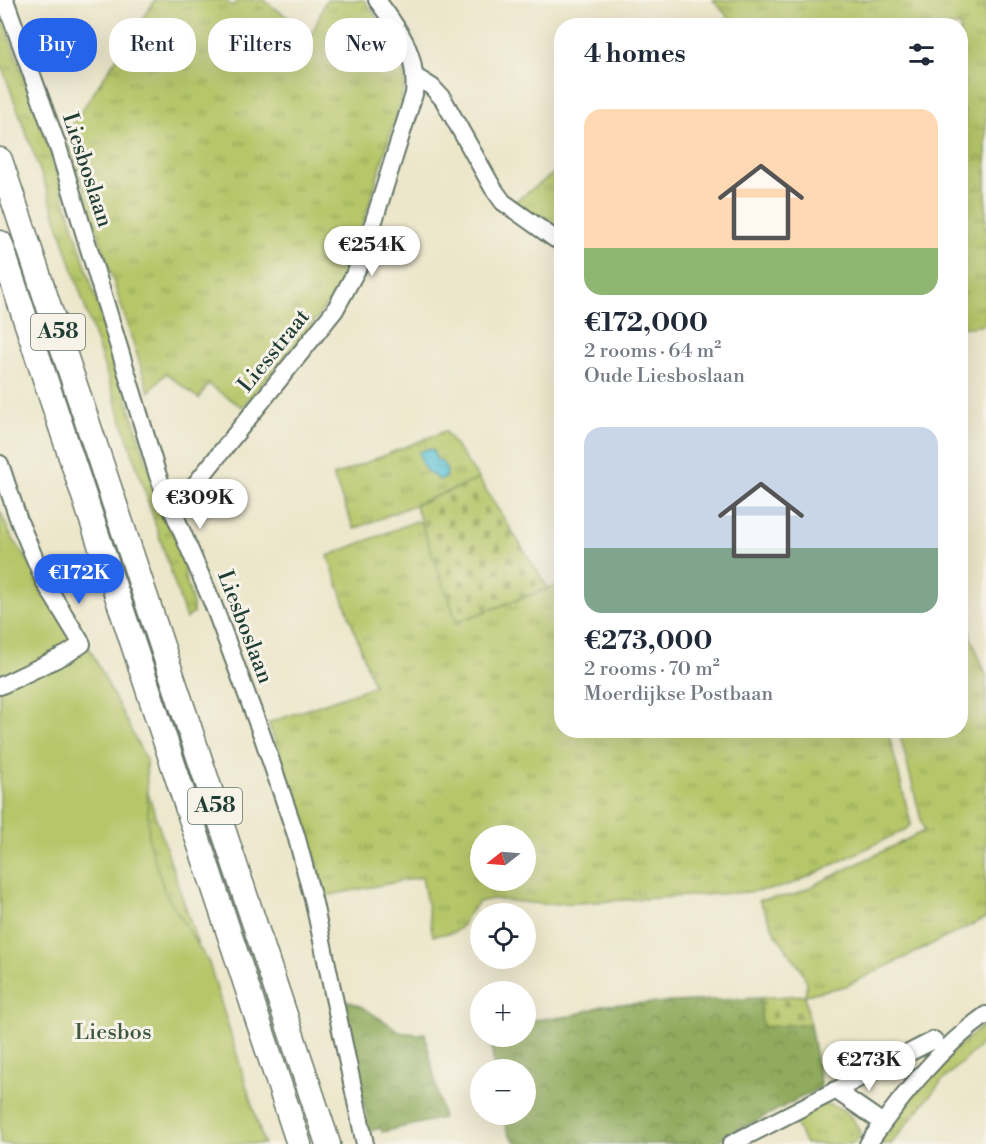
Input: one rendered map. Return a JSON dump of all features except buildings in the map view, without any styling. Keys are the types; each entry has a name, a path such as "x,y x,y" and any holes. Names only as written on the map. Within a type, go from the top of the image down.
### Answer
{"highway":[{"name":"A58","path":"0,160 328,1144"},
{"name":"A58","path":"0,243 299,1144"}],"street":[{"name":"Liesboslaan","path":"5,0 59,150 158,476 213,604 296,835 314,903 364,1144"},
{"name":"Liesstraat","path":"173,512 335,310 361,262 414,94 416,77 409,48 377,0"},
{"path":"416,77 432,87 443,99 492,188 503,202 554,238"},
{"path":"0,464 19,521 45,583 82,644 67,654 0,686"},
{"path":"868,1144 927,1068 974,1023 986,1015"},
{"path":"731,1144 934,1040"},
{"path":"835,1089 883,1122"}],"green space":[{"path":"155,0 224,0 233,6 238,0 263,0 289,18 208,18 208,72 313,72 313,32 326,0 364,0 378,18 325,18 325,72 404,72 405,80 400,103 354,254 344,276 319,316 242,407 208,384 199,399 166,373 149,392 66,134 109,69 109,72 196,72 196,18 143,18"},
{"path":"713,0 986,0 986,325 968,327 968,18 729,18"},
{"path":"0,9 18,61 18,72 22,72 52,158 162,510 186,559 185,574 193,613 186,619 48,193 0,61"},
{"path":"554,173 554,232 513,203"},
{"path":"445,431 479,479 354,529 333,476"},
{"path":"479,479 548,588 457,622 415,505"},
{"name":"Liesbos","path":"0,511 11,536 91,651 146,760 149,842 165,893 209,963 264,1144 0,1144"},
{"path":"416,521 422,524 457,622 554,587 554,738 890,738 911,824 905,830 797,882 778,888 749,892 577,903 542,904 492,899 470,903 470,912 463,925 455,932 433,936 422,877 326,896 303,814 268,723 374,686 328,556"},
{"path":"968,623 970,634 986,675 986,918 846,986 805,995 807,982 802,971 776,934 759,900 794,895 924,831 901,738 968,738"},
{"path":"141,772 205,966 171,920 122,793"},
{"path":"805,995 810,1024 762,1027 760,998"},
{"path":"760,998 762,1027 810,1024 821,1087 712,1144 517,1144 508,1133 505,1125 536,1125 536,1059 493,1059 492,1047 536,1047 536,1020 571,1016 605,1005"},
{"path":"346,1000 362,1007 401,1032 425,1033 443,1118 382,1132 381,1128 369,1131"},
{"path":"986,1023 986,1040 940,1083 891,1144 875,1144 939,1064"},
{"path":"823,1104 842,1110 855,1123 861,1135 854,1144 806,1144 795,1123"}],"water":[{"path":"427,449 433,450 436,459 442,462 447,470 446,477 440,480 425,469 419,452"}]}
